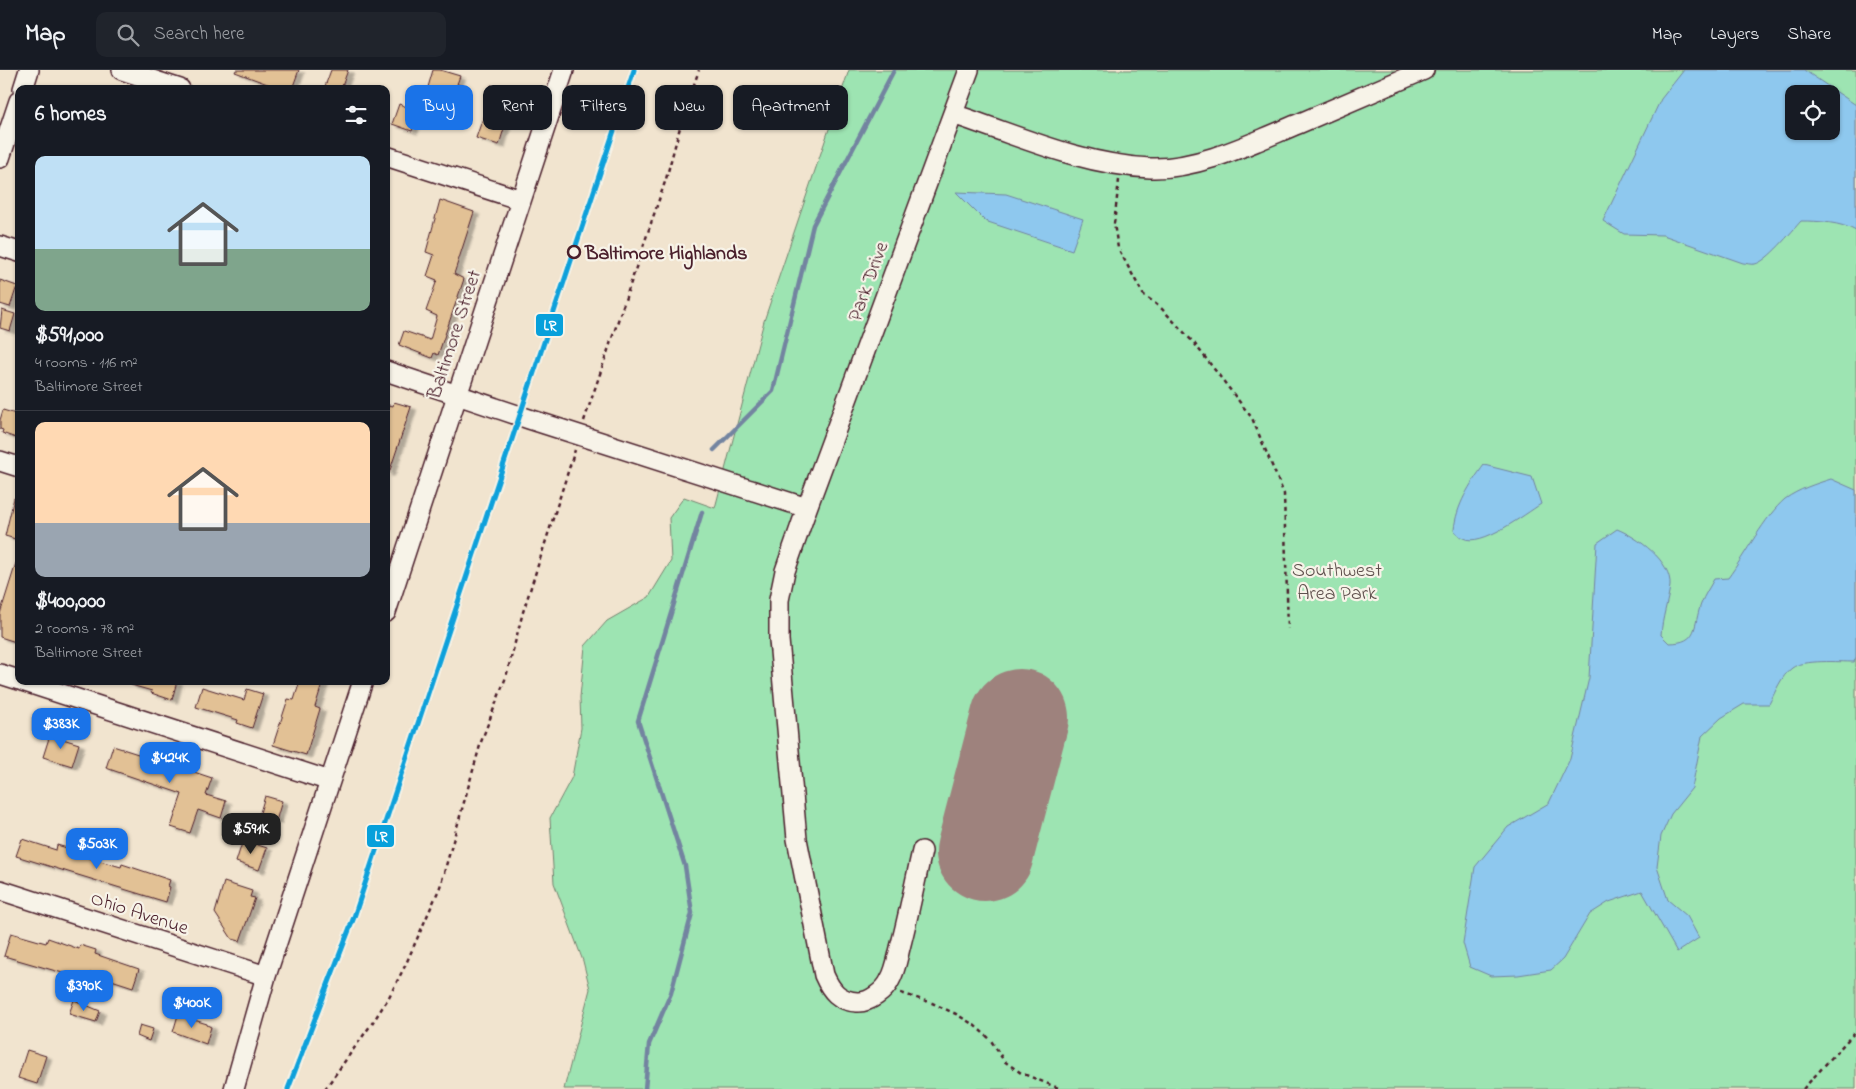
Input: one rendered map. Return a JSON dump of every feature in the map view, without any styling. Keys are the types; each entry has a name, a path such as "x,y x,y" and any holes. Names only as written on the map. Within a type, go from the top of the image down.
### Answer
{"street":[{"path":"24,85 29,70"},
{"path":"122,70 168,85"},
{"name":"Baltimore Street","path":"390,587 458,394 564,70"},
{"name":"Park Drive","path":"884,988 875,997 861,1002 849,1001 837,996 829,987 824,975 797,839 779,640 779,600 785,571 807,508 969,70"},
{"path":"953,114 1074,155 1150,168 1183,166 1254,142 1424,70"},
{"path":"0,158 15,113"},
{"path":"390,157 520,200"},
{"path":"0,246 15,251"},
{"path":"390,372 807,508"},
{"path":"0,461 15,466"},
{"path":"0,674 15,679"},
{"path":"34,685 330,781"},
{"path":"234,1089 266,976 362,685"},
{"path":"884,988 890,981 897,961 922,851"},
{"name":"Ohio Avenue","path":"0,890 266,976"}],"path":[{"path":"325,1089 375,1019 389,996 409,957 440,887 481,742 506,677 523,612 634,270 666,179 682,120 699,70"},
{"path":"1121,164 1114,224 1118,248 1143,294 1162,309 1194,343 1252,418 1284,494 1288,629"},
{"path":"884,988 932,1003 956,1014 974,1025 990,1039 1004,1061 1021,1073 1061,1089"},
{"path":"1803,1089 1856,1031"}],"green space":[{"name":"Southwest Area Park","path":"849,70 1856,70 1856,1089 564,1089 590,989 583,961 554,883 550,818 572,777 581,728 580,697 585,646 607,621 649,597 671,561 669,518 684,497 715,508 764,321 829,130 848,130 848,85 844,85"}],"water":[{"path":"1684,70 1804,70 1826,85 1785,85 1785,140 1840,140 1840,94 1856,105 1856,231 1836,224 1801,221 1766,258 1752,264 1743,263 1663,235 1624,234 1603,221 1661,99"},
{"path":"956,192 1006,194 1083,219 1072,250 985,221"},
{"path":"1484,465 1532,477 1541,504 1503,528 1481,538 1471,540 1459,536 1454,530 1455,521 1464,496"},
{"path":"1831,479 1856,490 1856,657 1854,662 1822,662 1797,665 1785,675 1769,704 1744,704 1721,718 1702,736 1692,788 1671,814 1661,836 1657,867 1668,900 1687,916 1699,938 1677,952 1642,891 1609,902 1590,914 1563,959 1551,970 1518,975 1491,976 1470,967 1463,943 1475,867 1508,827 1549,803 1570,759 1589,678 1597,543 1617,529 1643,544 1659,559 1669,577 1670,586 1661,635 1669,643 1679,642 1686,640 1693,632 1702,601 1714,579 1728,578 1778,506 1796,492"}],"building":[{"path":"236,70 299,70 293,85 270,85 235,72"},
{"path":"331,70 348,70 342,85 325,85"},
{"path":"433,70 440,70 460,76 457,84 460,85 429,85"},
{"path":"399,104 405,106 405,129 392,124"},
{"path":"483,118 483,130 504,130 499,145 476,138"},
{"path":"440,200 474,212 454,274 464,279 438,355 434,353 432,358 399,345 404,331 430,340 437,316 426,311 437,280 427,276 434,255 426,252"},
{"path":"0,280 15,285 15,292 10,307 0,304"},
{"path":"2,310 15,314 10,331 0,328"},
{"path":"394,402 411,407 390,470 390,405 393,406"},
{"path":"3,410 15,414 15,438 2,433 0,420"},
{"path":"14,498 15,498 15,539 5,536"},
{"path":"15,566 15,642 0,637 0,614"},
{"path":"131,685 176,685 172,700 151,693 152,691"},
{"path":"299,685 322,685 315,707 320,709 306,755 273,745 288,699 294,700"},
{"path":"202,687 244,700 247,689 263,694 252,728 237,723 238,720 196,707"},
{"path":"50,735 79,744 72,766 43,757"},
{"path":"113,746 157,760 158,755 175,761 173,765 212,778 206,795 226,801 221,818 198,810 190,833 171,827 182,794 106,768"},
{"path":"265,796 282,801 276,821 259,816"},
{"path":"22,839 56,850 57,845 77,851 76,854 121,867 122,864 170,880 166,902 16,856"},
{"path":"243,840 267,848 259,870 236,862"},
{"path":"224,882 252,891 250,897 255,898 240,941 232,939 215,913"},
{"path":"11,933 46,943 48,938 79,949 80,945 96,950 95,954 139,969 133,987 90,973 87,980 4,956"},
{"path":"74,1000 100,1011 96,1022 69,1014"},
{"path":"178,1015 211,1027 206,1044 173,1032"},
{"path":"140,1025 153,1029 149,1041 137,1036"},
{"path":"27,1050 46,1056 37,1084 18,1078"}],"waterway":[{"path":"714,450 773,391 813,225 894,70"},
{"path":"645,1089 649,1044 671,993 692,913 685,866 638,721 702,512"}],"runway":[{"path":"985,852 1020,718"}],"transit line":[{"name":"LR","path":"288,1089 354,917 634,70"}],"place":[{"name":"Baltimore Highlands","path":"574,252"}]}
